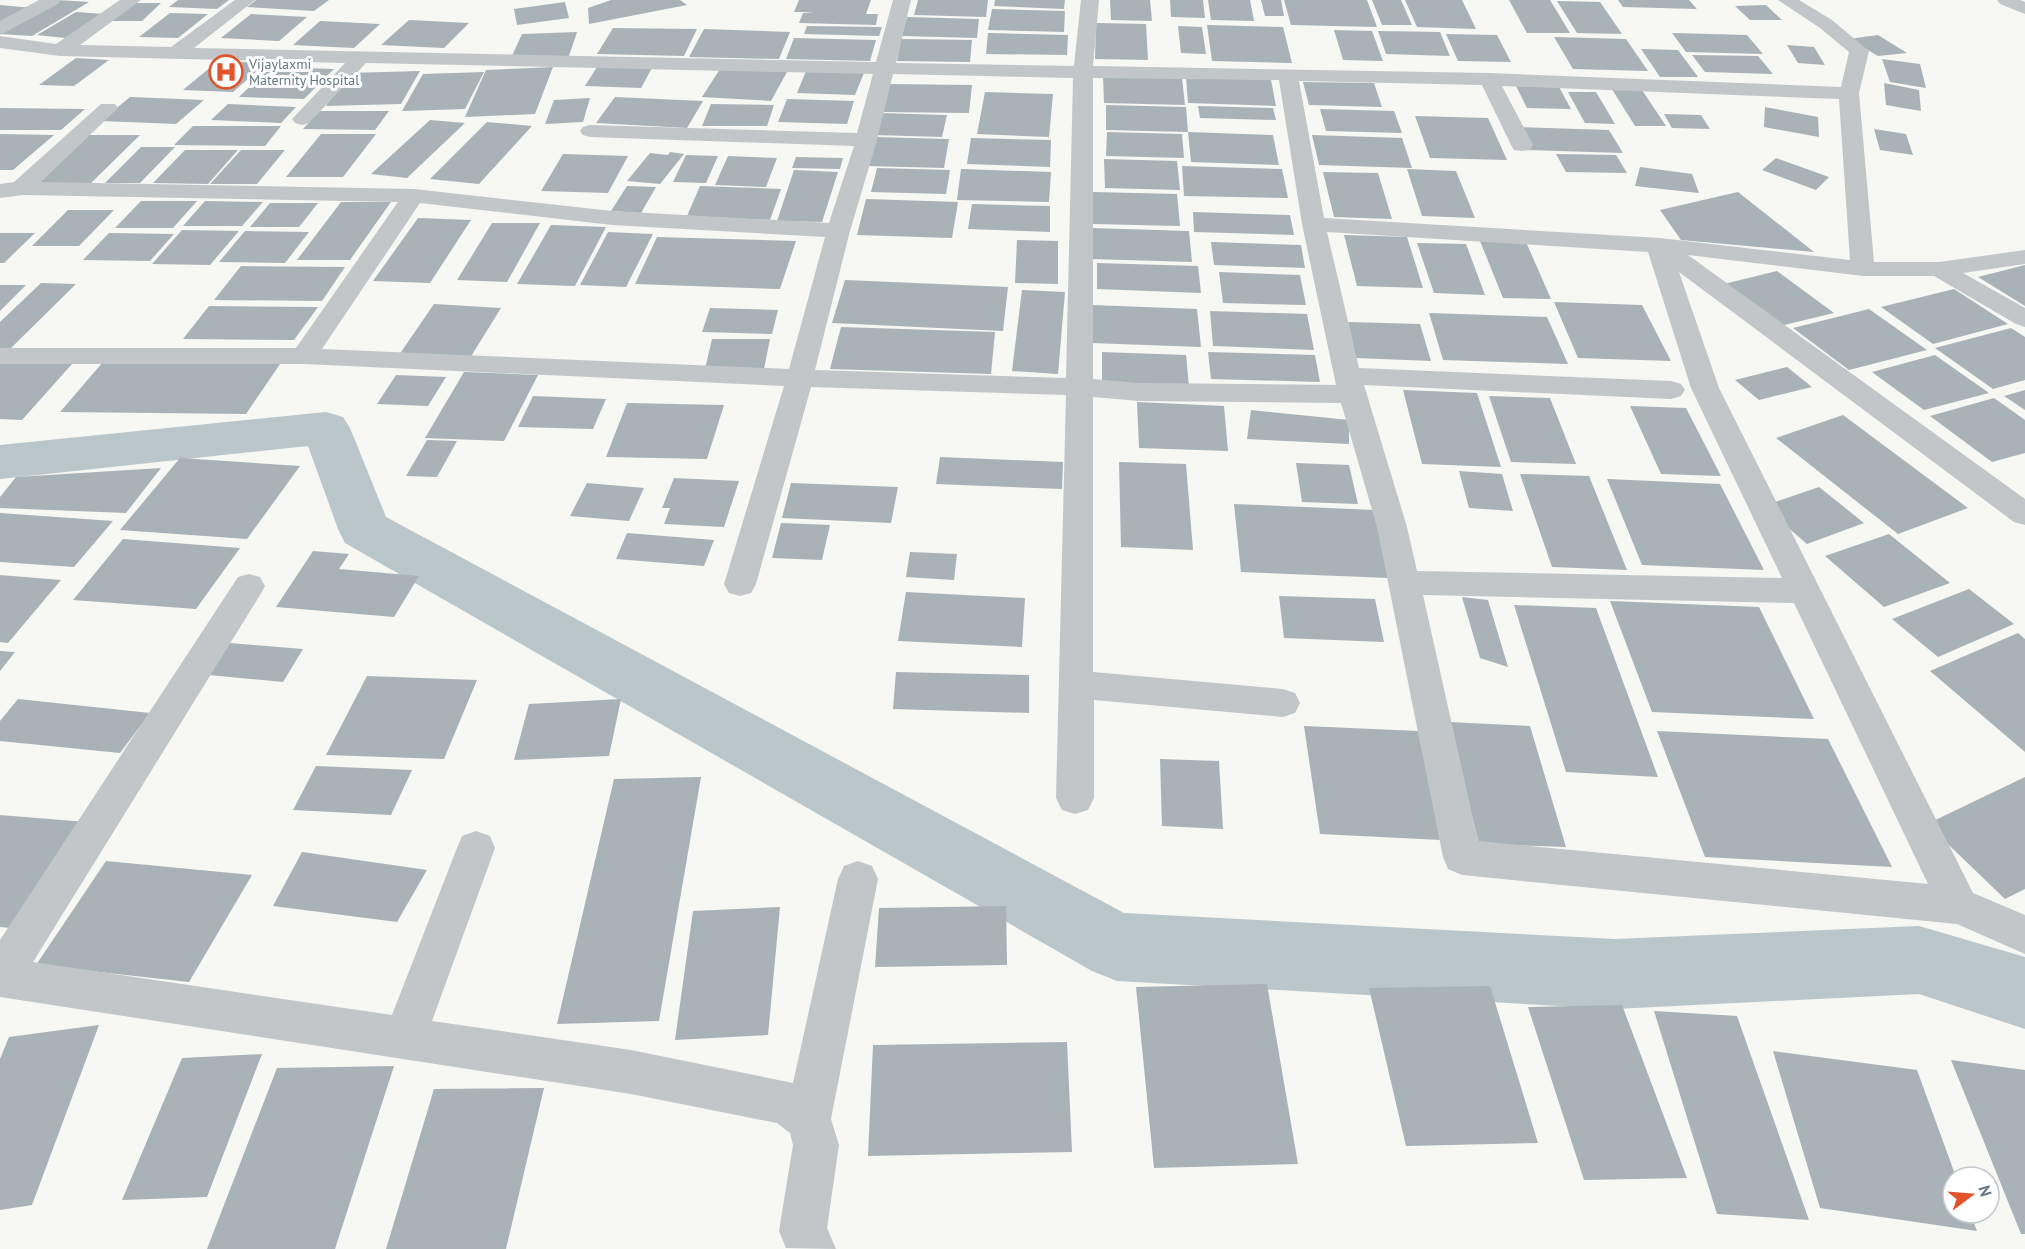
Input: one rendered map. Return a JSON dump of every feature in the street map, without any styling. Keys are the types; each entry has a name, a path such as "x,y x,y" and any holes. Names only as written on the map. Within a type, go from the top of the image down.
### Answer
{"street":[{"path":"0,29 52,0"},
{"path":"60,50 132,0"},
{"path":"175,53 246,0"},
{"path":"740,584 800,378 902,0"},
{"path":"1075,798 1083,72 1090,0"},
{"path":"1787,0 1826,24 1859,51 1849,93 1863,269"},
{"path":"2006,0 2025,9"},
{"path":"0,42 60,50 598,63 1288,74 1489,79 1849,93"},
{"path":"302,119 362,56"},
{"path":"1288,74 1314,224 1350,385 1392,527 1462,857 1959,906 2025,935"},
{"path":"1489,79 1522,145"},
{"path":"10,189 108,108"},
{"path":"590,131 866,140"},
{"path":"10,189 414,196 612,218 838,231"},
{"path":"304,356 414,196"},
{"path":"1314,224 1658,245 1863,269 1939,269 2025,257"},
{"path":"1658,245 2025,514"},
{"path":"1658,245 1705,388 1959,906"},
{"path":"1939,269 2025,319"},
{"path":"0,357 304,356 800,378 1079,387 1139,392 1350,385 1671,390"},
{"path":"1404,583 1804,591"},
{"path":"249,586 0,977 631,1072 787,1103 808,1119"},
{"path":"1076,684 1283,703"},
{"path":"404,1039 476,848"},
{"path":"812,1249 803,1232 816,1145 808,1119 858,879"}],"building":[{"path":"57,0 89,2 32,36 0,34"},
{"path":"178,0 229,0 217,9 169,7"},
{"path":"256,0 329,0 314,11 247,7"},
{"path":"611,0 680,0 687,5 589,24 588,8"},
{"path":"799,0 871,0 866,14 878,14 876,25 799,23 803,13 814,12 794,12"},
{"path":"918,0 988,0 986,17 914,15"},
{"path":"995,0 1065,0 1064,9 994,6"},
{"path":"1110,0 1150,0 1152,21 1111,20"},
{"path":"1170,0 1203,0 1205,18 1171,17"},
{"path":"1208,0 1250,0 1254,21 1211,20"},
{"path":"1261,0 1281,0 1284,16 1265,16"},
{"path":"1284,0 1367,0 1377,27 1291,25"},
{"path":"1372,0 1401,0 1412,25 1382,25"},
{"path":"1405,0 1462,0 1476,29 1417,27"},
{"path":"1509,0 1550,0 1570,33 1527,33"},
{"path":"1618,0 1689,0 1697,9 1623,7"},
{"path":"1557,1 1600,2 1622,34 1577,33"},
{"path":"565,2 569,18 517,25 514,9"},
{"path":"131,3 161,3 142,21 110,21"},
{"path":"0,5 33,8 0,27"},
{"path":"1766,5 1782,20 1750,20 1735,6"},
{"path":"992,9 1065,11 1064,32 988,30"},
{"path":"76,12 104,14 65,38 37,35"},
{"path":"170,13 208,14 178,38 139,37"},
{"path":"251,14 307,17 279,41 221,38"},
{"path":"907,17 979,19 977,38 902,36"},
{"path":"409,20 469,23 444,48 381,45"},
{"path":"320,21 380,24 354,48 293,45"},
{"path":"1096,23 1146,24 1148,60 1095,59"},
{"path":"1207,25 1283,27 1292,63 1212,61"},
{"path":"807,26 882,27 879,36 804,34"},
{"path":"1178,26 1202,27 1206,54 1181,53"},
{"path":"613,28 697,29 684,56 597,54"},
{"path":"704,29 790,32 779,59 689,57"},
{"path":"1334,30 1372,31 1383,61 1343,60"},
{"path":"1378,31 1440,32 1450,56 1386,54"},
{"path":"577,32 569,56 511,58 522,34"},
{"path":"988,33 1068,35 1067,55 986,54"},
{"path":"1672,33 1747,35 1763,54 1686,52"},
{"path":"1446,34 1497,35 1511,62 1458,61"},
{"path":"1878,35 1907,53 1878,56 1849,39"},
{"path":"1554,37 1626,39 1648,71 1573,69"},
{"path":"794,38 876,40 870,61 786,59"},
{"path":"901,39 972,40 970,62 897,61"},
{"path":"1787,45 1814,47 1825,65 1798,63"},
{"path":"1641,49 1678,50 1698,77 1660,77"},
{"path":"1692,55 1758,56 1773,74 1705,72"},
{"path":"76,58 109,60 74,86 39,85"},
{"path":"1882,59 1920,64 1926,88 1890,82"},
{"path":"218,61 266,63 233,92 183,90"},
{"path":"270,67 334,69 304,99 239,97"},
{"path":"553,67 535,114 465,117 486,70"},
{"path":"597,67 652,68 641,88 585,86"},
{"path":"720,69 787,72 771,101 702,97"},
{"path":"420,71 401,104 326,106 348,73"},
{"path":"806,71 864,73 855,95 797,93"},
{"path":"484,72 465,109 402,111 423,74"},
{"path":"1103,76 1182,78 1185,105 1104,103"},
{"path":"1186,77 1271,80 1276,106 1188,103"},
{"path":"1303,82 1374,83 1382,107 1309,105"},
{"path":"1884,83 1919,90 1921,111 1886,105"},
{"path":"888,84 972,85 969,113 883,112"},
{"path":"1515,84 1558,85 1571,109 1527,108"},
{"path":"1610,86 1640,87 1666,126 1635,126"},
{"path":"985,92 1053,94 1049,137 977,134"},
{"path":"1568,92 1596,92 1615,124 1585,123"},
{"path":"130,97 204,100 176,124 101,121"},
{"path":"615,97 703,101 687,128 596,123"},
{"path":"590,98 583,122 545,124 554,100"},
{"path":"787,99 854,101 847,124 778,122"},
{"path":"228,104 296,107 281,123 211,120"},
{"path":"711,104 774,105 767,126 702,126"},
{"path":"1106,105 1186,107 1188,132 1106,130"},
{"path":"1198,106 1273,108 1276,120 1200,118"},
{"path":"1765,107 1818,117 1819,137 1764,127"},
{"path":"0,108 85,109 61,130 0,130"},
{"path":"1320,109 1394,111 1402,133 1326,131"},
{"path":"319,111 389,111 375,130 303,129"},
{"path":"880,113 947,115 942,137 874,135"},
{"path":"1664,114 1701,115 1710,129 1672,128"},
{"path":"1415,116 1488,118 1507,160 1430,158"},
{"path":"430,120 465,123 407,178 371,174"},
{"path":"487,122 532,126 479,184 430,179"},
{"path":"193,126 281,126 265,146 174,145"},
{"path":"1516,127 1609,130 1623,153 1527,150"},
{"path":"1874,129 1906,134 1913,155 1880,150"},
{"path":"1107,132 1182,134 1184,158 1106,156"},
{"path":"1188,132 1273,135 1279,165 1191,162"},
{"path":"0,134 54,135 13,170 0,170"},
{"path":"321,134 376,134 343,177 286,177"},
{"path":"87,135 140,135 90,184 34,184"},
{"path":"1312,135 1402,138 1412,168 1319,165"},
{"path":"874,137 949,139 944,168 867,166"},
{"path":"971,138 1051,140 1050,167 967,164"},
{"path":"141,147 175,147 140,183 105,183"},
{"path":"185,150 238,150 208,184 153,183"},
{"path":"241,150 285,150 257,184 210,184"},
{"path":"670,152 684,154 660,184 627,181 650,153 668,155"},
{"path":"563,154 628,156 608,193 541,191"},
{"path":"1556,154 1616,155 1627,173 1566,172"},
{"path":"686,155 718,156 706,183 673,182"},
{"path":"728,156 777,158 766,187 715,185"},
{"path":"796,157 843,158 840,169 792,168"},
{"path":"1776,158 1829,177 1816,190 1762,170"},
{"path":"1104,159 1177,161 1180,190 1105,188"},
{"path":"1182,166 1282,169 1288,198 1184,196"},
{"path":"1640,167 1692,174 1699,193 1635,186"},
{"path":"877,168 950,170 946,194 871,192"},
{"path":"961,169 1051,172 1049,202 957,200"},
{"path":"1407,169 1456,171 1475,218 1422,216"},
{"path":"794,170 838,172 822,222 777,221"},
{"path":"1323,172 1378,173 1392,219 1334,217"},
{"path":"627,186 656,187 641,213 611,211"},
{"path":"700,186 781,189 770,220 687,216"},
{"path":"1093,192 1177,194 1180,226 1093,224"},
{"path":"1738,192 1814,252 1681,240 1660,210"},
{"path":"866,199 958,202 952,238 857,235"},
{"path":"141,201 197,201 173,228 115,228"},
{"path":"205,201 263,202 242,226 183,226"},
{"path":"341,202 391,202 350,260 297,260"},
{"path":"270,203 318,203 299,227 250,227"},
{"path":"972,204 1050,206 1050,232 968,229"},
{"path":"68,210 114,210 79,246 32,246"},
{"path":"1193,212 1290,215 1294,235 1194,232"},
{"path":"418,218 471,220 430,283 373,281"},
{"path":"492,223 540,223 507,282 457,280"},
{"path":"551,225 606,227 575,286 517,284"},
{"path":"1091,228 1189,231 1192,262 1091,259"},
{"path":"182,230 239,231 210,265 152,264"},
{"path":"245,231 309,232 285,263 219,262"},
{"path":"608,232 653,234 626,287 580,285"},
{"path":"0,233 35,233 4,263 0,263"},
{"path":"109,233 174,234 150,261 83,260"},
{"path":"1344,235 1407,237 1423,288 1357,286"},
{"path":"657,237 796,241 780,289 635,284"},
{"path":"1017,240 1058,241 1058,284 1015,283"},
{"path":"1480,241 1526,242 1551,299 1503,298"},
{"path":"1211,242 1301,245 1305,268 1214,265"},
{"path":"1417,243 1466,244 1485,295 1434,293"},
{"path":"1097,263 1198,266 1201,293 1097,289"},
{"path":"2025,265 2025,306 1978,277"},
{"path":"241,266 345,267 322,301 214,300"},
{"path":"1777,271 1834,313 1780,326 1724,284"},
{"path":"1219,272 1300,275 1306,305 1223,303"},
{"path":"845,280 1008,287 1003,331 832,323"},
{"path":"41,283 76,284 10,349 0,348 0,322"},
{"path":"0,285 26,285 0,311"},
{"path":"1954,289 2008,324 1933,344 1881,307"},
{"path":"1022,290 1065,292 1058,374 1012,371"},
{"path":"1554,302 1642,305 1671,361 1578,358"},
{"path":"434,304 501,308 470,358 399,355"},
{"path":"1092,305 1197,309 1201,347 1092,343"},
{"path":"209,306 318,307 294,340 183,339"},
{"path":"710,308 778,310 772,334 702,332"},
{"path":"1869,309 1927,350 1849,370 1793,328"},
{"path":"1210,311 1307,314 1314,350 1213,346"},
{"path":"1429,313 1547,317 1568,364 1443,360"},
{"path":"1348,322 1420,324 1431,361 1356,358"},
{"path":"841,327 995,332 991,374 830,369"},
{"path":"2011,328 2025,337 2025,380 1993,389 1935,348"},
{"path":"712,339 770,339 764,369 705,369"},
{"path":"1102,352 1186,355 1189,387 1102,384"},
{"path":"1208,352 1315,355 1320,382 1211,379"},
{"path":"1935,355 1989,393 1924,410 1872,372"},
{"path":"103,362 280,364 246,414 60,412"},
{"path":"0,363 72,364 22,420 0,419"},
{"path":"1787,367 1812,387 1759,400 1735,380"},
{"path":"464,372 538,375 504,441 425,438"},
{"path":"396,375 446,377 428,406 377,404"},
{"path":"1403,390 1477,393 1501,467 1422,464"},
{"path":"2025,390 2025,410 2004,396"},
{"path":"533,396 606,399 593,429 518,427"},
{"path":"1489,396 1550,398 1576,464 1511,462"},
{"path":"1994,398 2025,420 2025,453 1992,462 1930,416"},
{"path":"1137,402 1224,406 1228,451 1139,448"},
{"path":"627,403 724,405 707,459 606,457"},
{"path":"1630,406 1686,408 1721,476 1661,474"},
{"path":"1251,410 1349,420 1349,444 1247,439"},
{"path":"1843,415 1968,508 1898,534 1776,438"},
{"path":"427,440 457,441 437,477 406,476"},
{"path":"940,457 1063,462 1062,489 936,484"},
{"path":"180,458 300,466 247,539 120,530"},
{"path":"1119,462 1186,464 1193,550 1121,547"},
{"path":"1296,463 1349,465 1358,504 1302,502"},
{"path":"161,468 126,513 0,508 0,497 16,477"},
{"path":"1459,471 1502,474 1513,511 1469,508"},
{"path":"1520,474 1589,476 1627,570 1552,567"},
{"path":"674,478 739,481 724,527 664,524 670,508 662,508"},
{"path":"1607,479 1720,484 1764,570 1642,565"},
{"path":"587,483 644,488 629,521 570,516"},
{"path":"791,483 898,487 891,523 782,518"},
{"path":"1819,487 1864,523 1807,544 1763,506"},
{"path":"1234,504 1375,510 1389,578 1241,572"},
{"path":"0,513 113,521 74,567 0,562"},
{"path":"781,523 830,525 822,560 772,558"},
{"path":"627,533 714,540 704,566 616,559"},
{"path":"1889,534 1950,583 1884,607 1825,556"},
{"path":"123,539 240,548 196,609 73,600"},
{"path":"313,551 349,554 339,569 419,576 394,617 276,607"},
{"path":"910,552 957,554 954,580 906,577"},
{"path":"0,575 61,580 8,643 0,642"},
{"path":"1969,589 2014,624 1938,657 1892,619"},
{"path":"906,592 1025,598 1022,647 898,641"},
{"path":"1279,596 1375,599 1384,642 1284,638"},
{"path":"1462,597 1488,600 1508,667 1480,658"},
{"path":"1610,601 1759,607 1814,719 1652,712"},
{"path":"1514,605 1596,608 1658,777 1566,772"},
{"path":"2018,633 2025,639 2025,752 1930,671"},
{"path":"230,643 303,649 283,682 209,675"},
{"path":"0,651 15,652 0,671"},
{"path":"896,672 1029,675 1029,713 893,709"},
{"path":"367,676 477,680 444,759 326,755"},
{"path":"18,699 150,713 120,753 0,741 0,721"},
{"path":"621,699 609,756 514,760 529,704"},
{"path":"1449,722 1530,726 1566,847 1479,844"},
{"path":"1304,726 1418,731 1441,840 1320,834"},
{"path":"1657,731 1828,739 1892,867 1705,857"},
{"path":"1160,759 1219,761 1223,829 1162,826"},
{"path":"316,766 412,770 391,815 293,810"},
{"path":"701,777 659,1021 557,1024 614,779"},
{"path":"2025,777 2025,889 2005,899 1927,824"},
{"path":"0,815 86,822 11,928 0,927"},
{"path":"302,852 427,870 397,922 273,906"},
{"path":"106,861 252,875 189,982 36,965"},
{"path":"1006,906 1007,965 875,967 879,908"},
{"path":"780,907 768,1035 675,1040 693,911"},
{"path":"1267,984 1298,1164 1154,1168 1136,987"},
{"path":"1490,986 1538,1143 1406,1146 1369,988"},
{"path":"1622,1005 1687,1178 1584,1180 1528,1007"},
{"path":"1654,1011 1737,1016 1809,1220 1717,1214"},
{"path":"99,1025 32,1205 0,1210 0,1059 9,1037"},
{"path":"1067,1042 1072,1152 868,1156 873,1045"},
{"path":"1773,1051 1917,1070 1952,1165 1941,1165 1941,1225 1975,1225 1977,1231 1820,1208"},
{"path":"262,1054 207,1197 122,1200 182,1058"},
{"path":"1951,1060 2025,1070 2025,1234 2021,1234 2001,1184 2001,1165 1993,1165"},
{"path":"394,1066 335,1249 207,1249 277,1068"},
{"path":"544,1088 506,1249 386,1249 434,1089"}],"waterway":[{"path":"0,462 326,428 364,529 1117,947 1615,974 1919,960 2025,993"}],"place":[{"name":"Vijaylaxmi Maternity Hospital","path":"226,72"}]}
